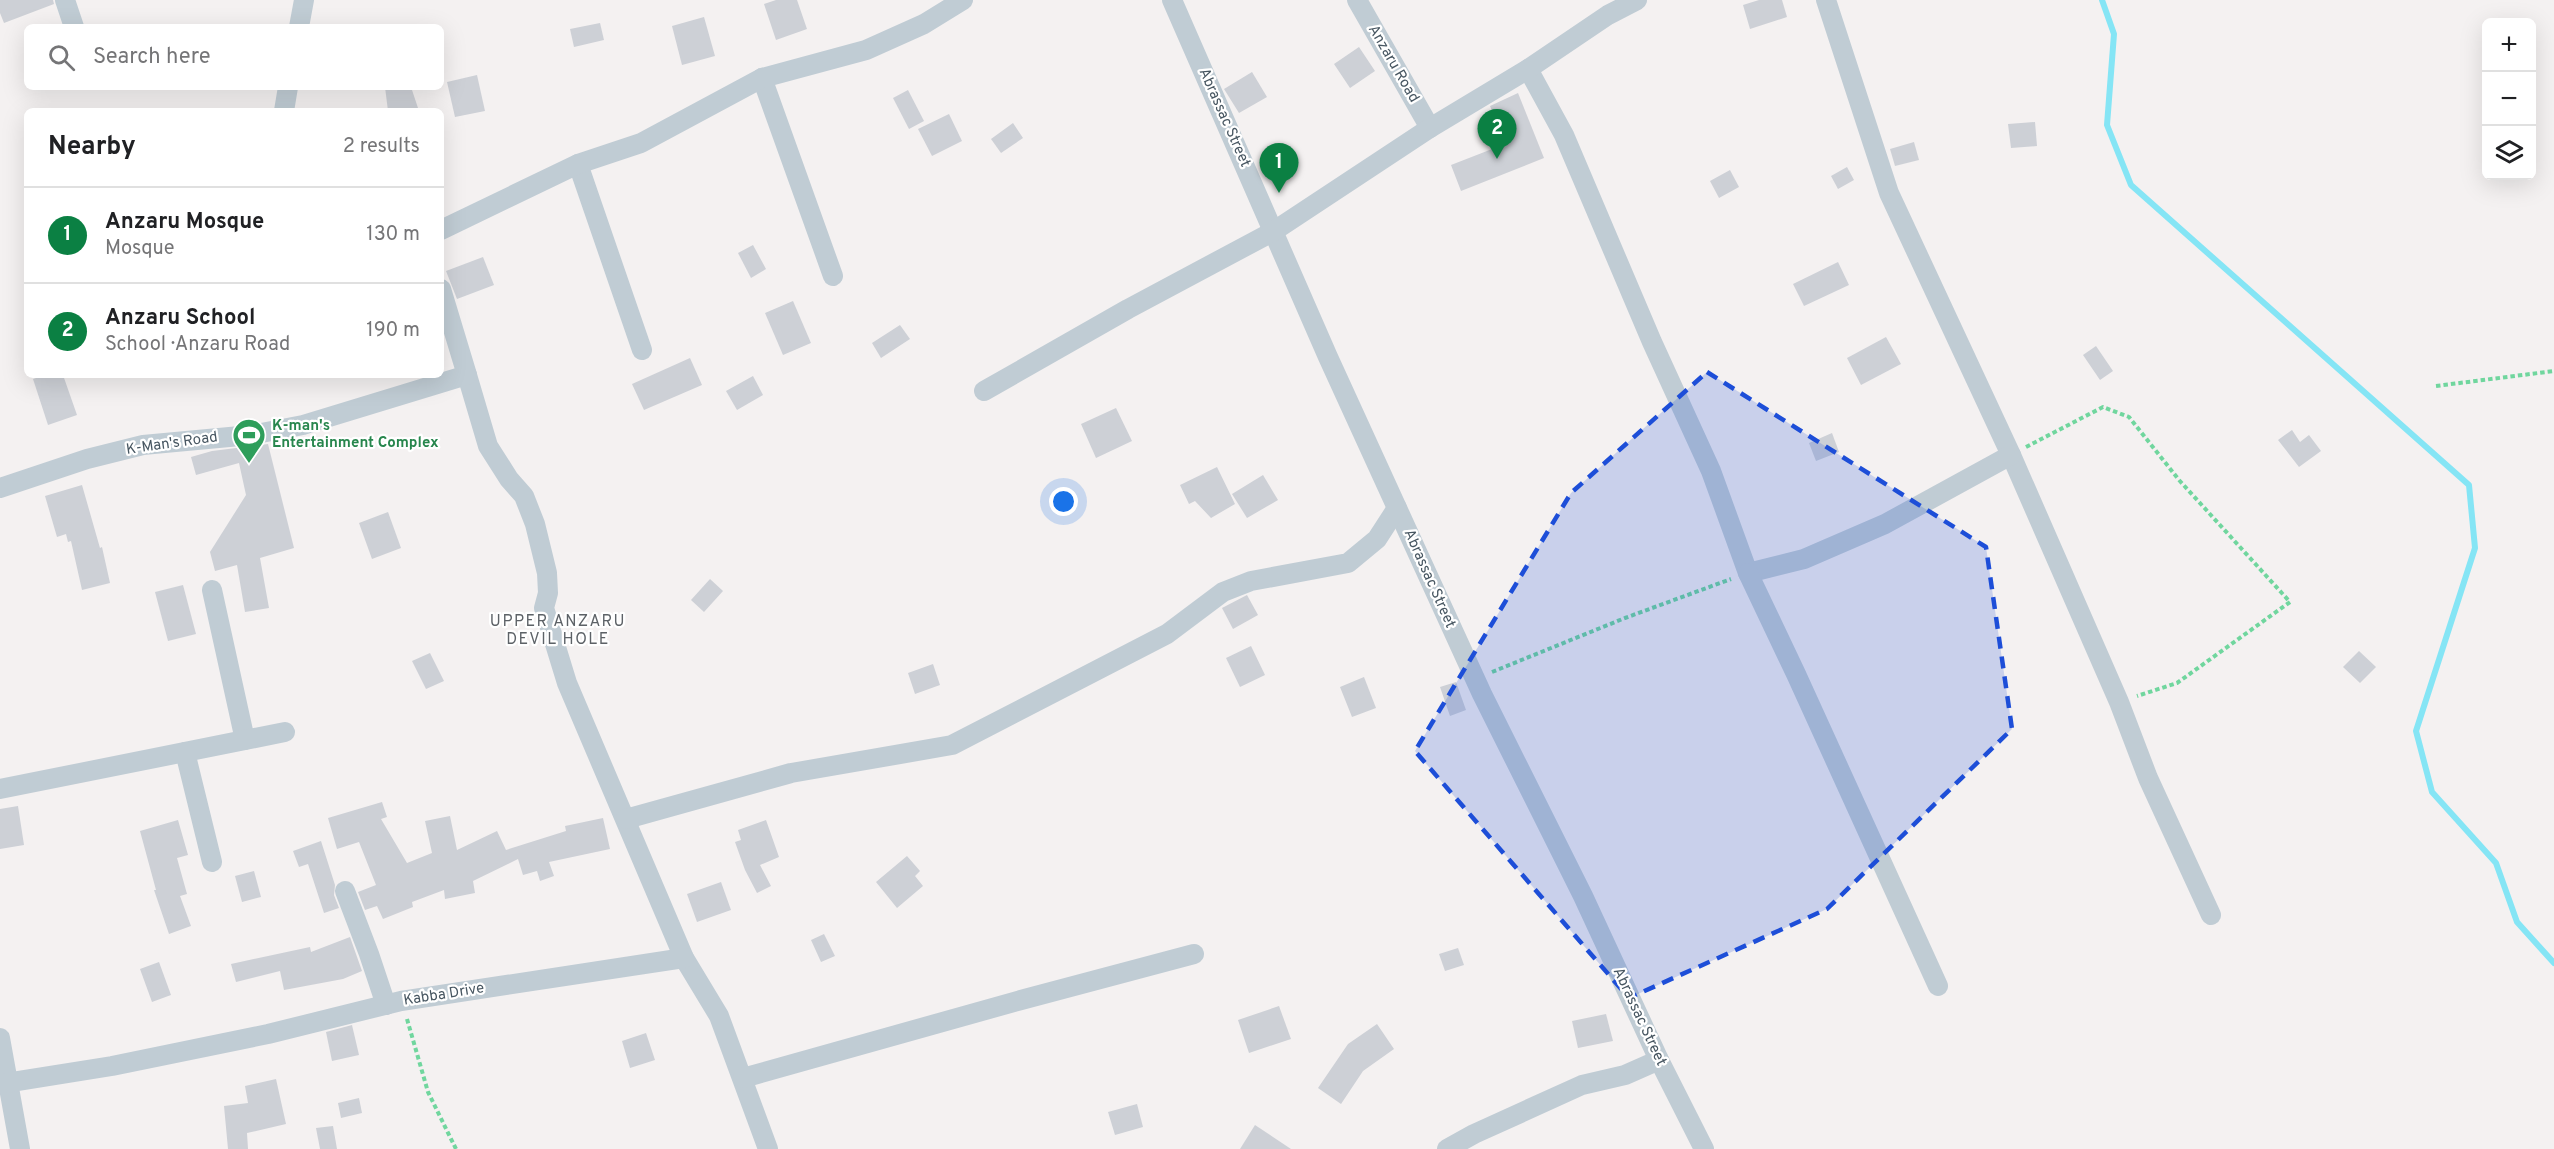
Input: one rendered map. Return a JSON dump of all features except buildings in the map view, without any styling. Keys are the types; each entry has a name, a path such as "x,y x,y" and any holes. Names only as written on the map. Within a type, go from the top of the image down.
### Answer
{"street":[{"path":"64,0 73,24"},
{"path":"299,24 303,0"},
{"path":"444,229 578,164 641,143 762,78 867,50 924,24 963,0"},
{"name":"Abrassac Street","path":"1172,0 1328,357 1475,679 1583,896 1659,1060 1704,1149"},
{"name":"Anzaru Road","path":"1357,0 1430,128"},
{"path":"984,391 1128,309 1274,231 1430,128 1528,69 1608,15 1637,0"},
{"path":"1826,0 1889,194 2011,455 2119,702 2148,778 2211,915"},
{"path":"1528,69 1564,135 1652,342 1711,471 1748,573 1938,986"},
{"path":"762,78 833,276"},
{"path":"284,108 288,90"},
{"path":"578,164 642,350"},
{"path":"444,299 488,446 509,479 524,495 536,524 547,573 548,593 544,608 567,683 684,958 719,1016 768,1149"},
{"name":"K-Man's Road","path":"0,488 87,459 143,445 251,435 303,425 467,375"},
{"path":"1748,573 1804,559 1885,524 2011,455"},
{"path":"626,819 791,773 860,759 952,745 1167,634 1223,592 1251,581 1348,563 1377,539 1397,508"},
{"path":"212,590 246,740"},
{"path":"0,789 285,732"},
{"path":"185,752 212,862"},
{"path":"345,891 369,954 393,1003"},
{"path":"743,1078 1194,954"},
{"name":"Kabba Drive","path":"4,1084 112,1066 257,1036 393,1003 684,958"},
{"path":"0,1038 4,1084 20,1149"},
{"path":"1447,1149 1474,1134 1582,1085 1625,1075 1659,1060"}],"path":[{"path":"2436,386 2554,372"},
{"path":"2011,455 2103,407 2129,417 2179,480 2290,602 2178,683 2119,702"},
{"path":"1475,679 1625,618 1748,573"},
{"path":"393,1003 428,1092 456,1149"}],"highlighted area":[{"path":"1707,372 1986,547 2012,729 1827,909 1629,998 1415,751 1571,493"}],"waterway":[{"path":"2102,0 2114,34 2107,125 2131,185 2469,485 2475,548 2416,731 2432,792 2496,863 2517,922 2554,963"}],"place":[{"name":"Anzaru School","path":"1497,159"},
{"name":"Anzaru Mosque","path":"1279,193"},
{"name":"K-man's Entertainment Complex","path":"249,464"}],"district":[{"name":"UPPER ANZARU DEVIL HOLE","path":"558,631"}]}
